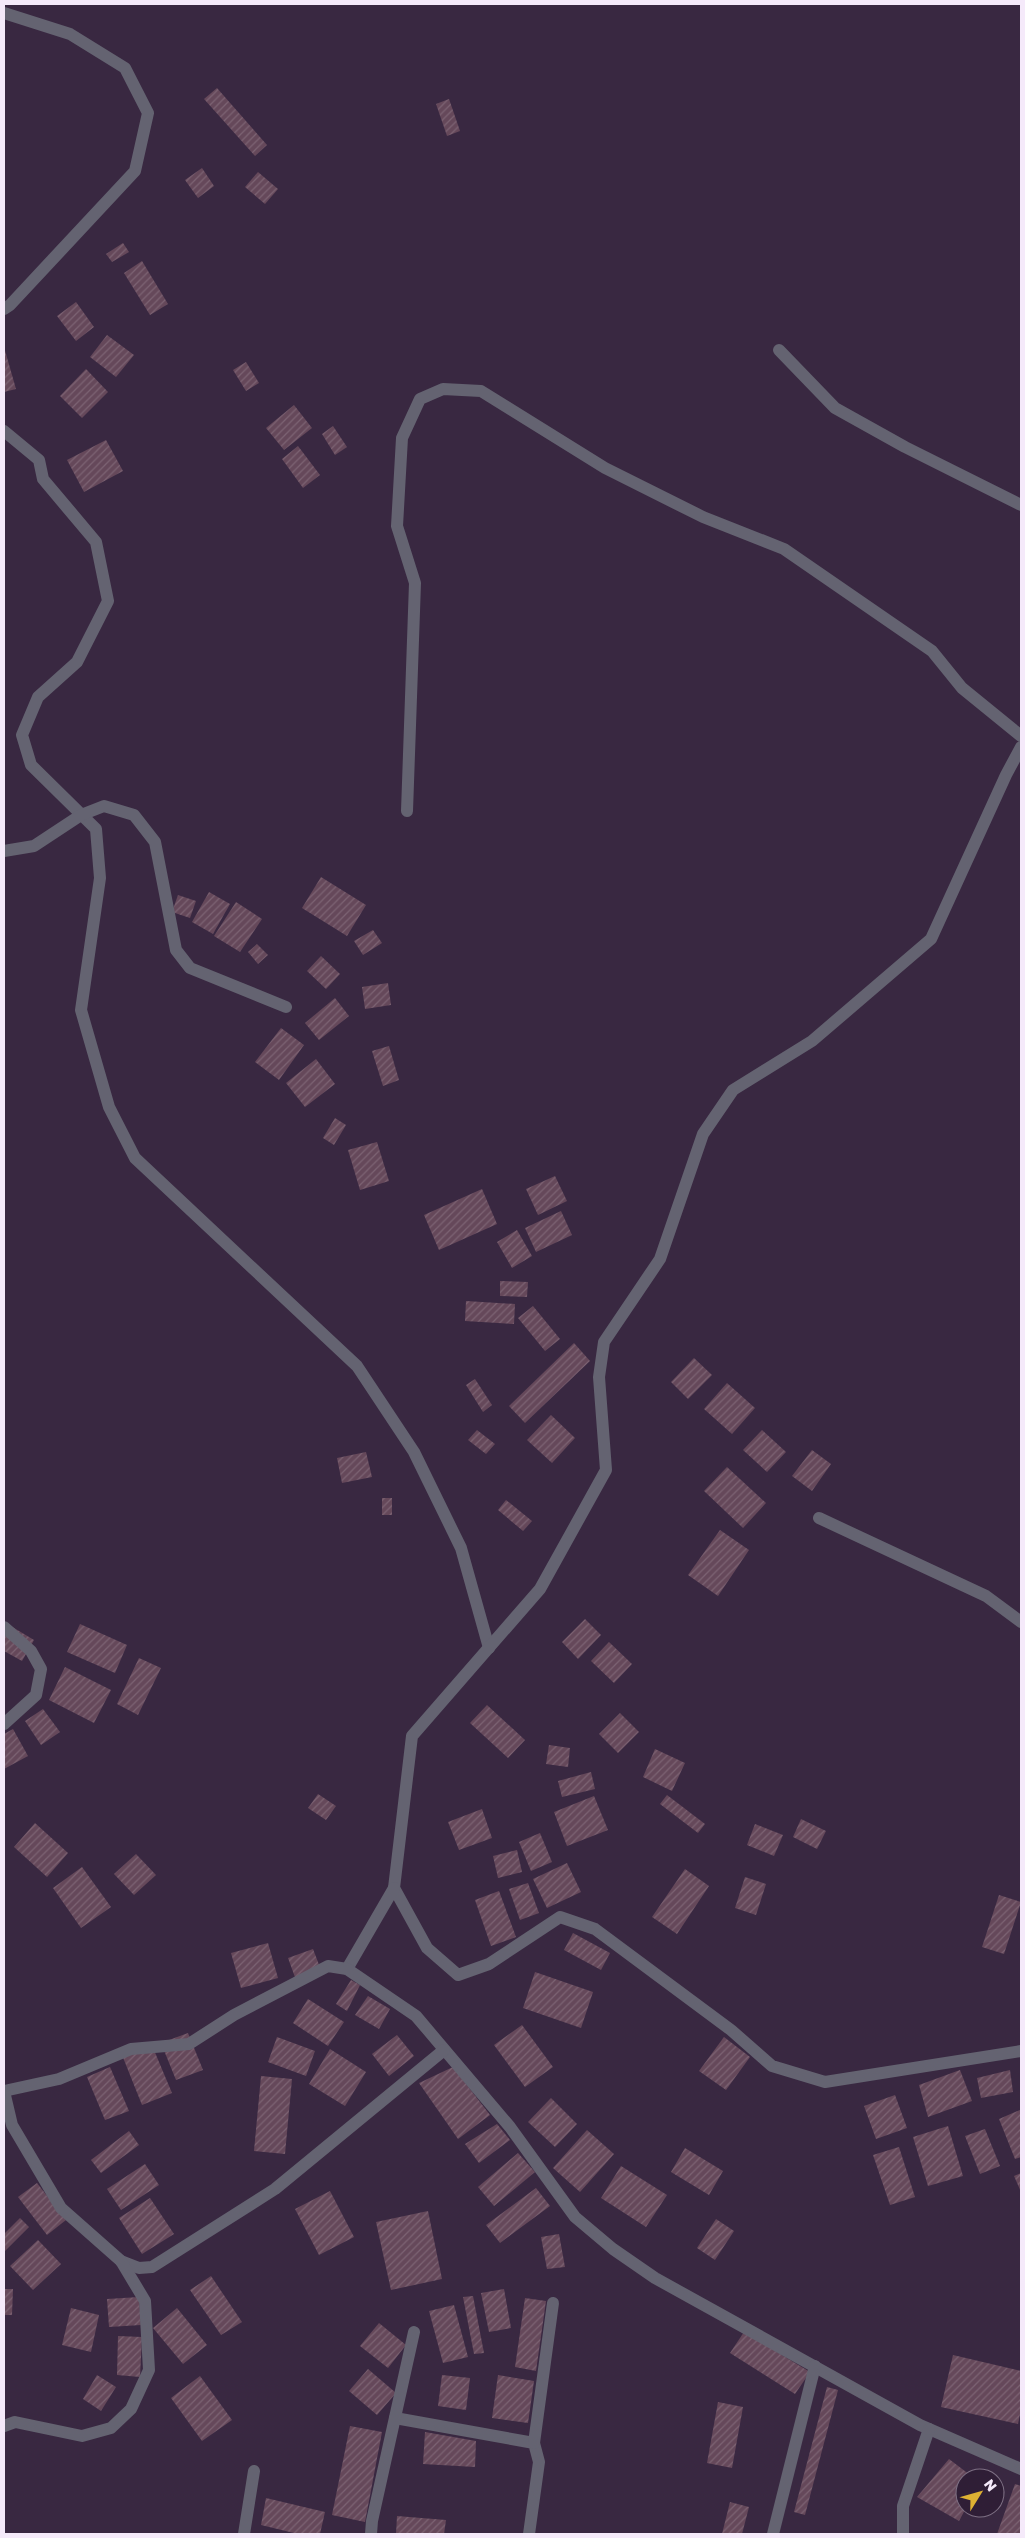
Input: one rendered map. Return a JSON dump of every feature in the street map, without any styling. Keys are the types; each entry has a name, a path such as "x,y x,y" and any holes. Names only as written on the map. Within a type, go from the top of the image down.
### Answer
{"street":[{"path":"4,13 70,34 125,68 148,113 135,171 10,305 4,309"},
{"path":"779,350 835,408 905,447 1021,505"},
{"path":"407,811 415,583 396,526 402,438 420,399 443,389 481,391 605,468 703,517 784,549 932,651 962,688 1021,736"},
{"path":"4,432 39,460 43,479 96,542 108,601 77,662 38,697 22,736 32,765 96,829 100,878 81,1010 109,1108 135,1158 356,1366 414,1452 461,1548 489,1648"},
{"path":"348,1969 394,1888 412,1736 540,1589 606,1470 599,1377 604,1342 660,1258 702,1134 733,1090 812,1041 930,939 1006,775 1021,747"},
{"path":"4,851 34,846 81,815 104,806 134,815 155,842 176,950 190,968 286,1008"},
{"path":"819,1518 986,1596 1021,1622"},
{"path":"4,1627 32,1651 40,1669 36,1695 4,1724"},
{"path":"394,1888 427,1948 458,1975 489,1964 560,1917 595,1929 731,2030 772,2066 825,2082 1021,2051"},
{"path":"4,2426 15,2422 82,2436 111,2428 131,2409 149,2370 145,2301 121,2261 61,2208 12,2125 4,2091 58,2078 131,2049 189,2044 234,2015 328,1966 348,1969 416,2016 510,2128 575,2217 613,2250 656,2278 929,2429 1021,2469"},
{"path":"121,2261 139,2268 152,2268 275,2188 444,2050"},
{"path":"529,2534 539,2462 534,2443 553,2303"},
{"path":"371,2534 414,2332"},
{"path":"773,2534 815,2366"},
{"path":"395,2418 534,2443"},
{"path":"903,2534 903,2506 929,2429"},
{"path":"244,2534 254,2471"}],"building":[{"path":"217,88 267,145 255,156 204,99"},
{"path":"449,99 460,131 447,136 436,104"},
{"path":"202,168 214,186 198,198 185,180"},
{"path":"258,172 278,189 265,204 245,187"},
{"path":"123,243 129,252 112,262 106,254"},
{"path":"142,261 168,304 150,315 124,273"},
{"path":"76,302 94,327 76,341 57,316"},
{"path":"107,335 134,355 116,377 90,357"},
{"path":"4,347 16,389 4,392"},
{"path":"246,362 259,383 246,391 233,370"},
{"path":"86,369 108,392 82,418 60,396"},
{"path":"294,405 312,428 284,450 266,428"},
{"path":"333,426 347,447 335,455 322,434"},
{"path":"106,440 123,471 84,492 67,460"},
{"path":"298,446 320,475 303,488 282,459"},
{"path":"321,877 366,905 347,936 302,908"},
{"path":"209,892 230,904 213,934 192,922"},
{"path":"178,895 196,901 190,918 172,912"},
{"path":"236,902 262,919 240,952 214,936"},
{"path":"373,930 382,943 363,955 354,941"},
{"path":"257,944 268,955 258,964 248,952"},
{"path":"321,956 340,974 326,989 307,971"},
{"path":"388,983 391,1005 365,1009 362,987"},
{"path":"335,998 349,1016 319,1040 305,1023"},
{"path":"281,1028 304,1045 279,1080 255,1062"},
{"path":"389,1046 399,1080 383,1086 372,1051"},
{"path":"316,1059 335,1084 305,1107 286,1083"},
{"path":"335,1118 346,1125 334,1145 323,1138"},
{"path":"377,1142 389,1181 360,1190 348,1150"},
{"path":"555,1176 567,1201 538,1215 526,1189"},
{"path":"482,1189 497,1224 439,1250 424,1215"},
{"path":"561,1211 572,1235 536,1252 525,1228"},
{"path":"517,1230 532,1256 512,1268 497,1242"},
{"path":"500,1281 528,1282 527,1297 500,1296"},
{"path":"466,1301 515,1304 514,1324 465,1321"},
{"path":"533,1306 560,1339 545,1351 518,1318"},
{"path":"574,1343 590,1361 525,1423 509,1406"},
{"path":"694,1358 712,1375 688,1399 671,1382"},
{"path":"475,1379 492,1405 483,1412 466,1385"},
{"path":"727,1383 755,1408 732,1434 704,1409"},
{"path":"551,1415 575,1438 552,1463 527,1440"},
{"path":"477,1430 495,1444 486,1454 468,1440"},
{"path":"762,1430 786,1452 767,1472 743,1450"},
{"path":"812,1450 831,1464 812,1491 792,1476"},
{"path":"366,1452 372,1477 342,1483 337,1458"},
{"path":"727,1467 766,1503 743,1528 704,1491"},
{"path":"382,1498 392,1498 392,1515 382,1515"},
{"path":"506,1500 532,1521 523,1531 498,1510"},
{"path":"720,1530 749,1550 718,1596 688,1575"},
{"path":"585,1619 601,1635 578,1659 562,1642"},
{"path":"4,1622 34,1640 22,1661 4,1651"},
{"path":"80,1624 127,1645 115,1673 67,1652"},
{"path":"609,1642 632,1664 614,1683 591,1661"},
{"path":"139,1658 161,1668 138,1715 117,1704"},
{"path":"65,1667 111,1690 94,1723 49,1700"},
{"path":"487,1705 525,1740 508,1758 470,1723"},
{"path":"43,1709 60,1732 41,1745 25,1721"},
{"path":"620,1713 639,1732 618,1753 599,1734"},
{"path":"13,1729 28,1756 4,1769 4,1734"},
{"path":"549,1745 570,1748 568,1767 546,1764"},
{"path":"655,1749 685,1763 672,1791 643,1777"},
{"path":"591,1772 595,1789 562,1797 558,1781"},
{"path":"318,1794 336,1806 326,1820 308,1808"},
{"path":"667,1795 705,1824 698,1833 660,1804"},
{"path":"594,1796 608,1830 567,1846 554,1812"},
{"path":"482,1809 492,1838 459,1850 448,1822"},
{"path":"801,1819 826,1831 817,1849 793,1837"},
{"path":"35,1823 68,1853 47,1877 14,1847"},
{"path":"755,1824 783,1835 774,1856 747,1845"},
{"path":"540,1833 552,1862 531,1871 519,1842"},
{"path":"517,1850 522,1872 498,1878 493,1856"},
{"path":"136,1854 156,1875 134,1895 114,1874"},
{"path":"567,1863 581,1892 547,1908 533,1879"},
{"path":"82,1867 111,1907 81,1928 53,1888"},
{"path":"685,1869 709,1886 677,1934 652,1917"},
{"path":"745,1877 766,1884 756,1915 735,1908"},
{"path":"528,1883 539,1913 520,1920 509,1889"},
{"path":"499,1891 516,1937 491,1946 475,1900"},
{"path":"999,1895 1021,1902 1004,1954 982,1947"},
{"path":"573,1933 610,1953 601,1970 564,1950"},
{"path":"268,1943 278,1978 241,1988 231,1953"},
{"path":"313,1949 321,1970 296,1980 288,1958"},
{"path":"535,1972 593,1992 581,2028 523,2008"},
{"path":"351,1980 360,1985 347,2011 336,2004"},
{"path":"368,1996 390,2009 379,2029 355,2015"},
{"path":"308,1999 344,2022 328,2046 293,2023"},
{"path":"522,2025 553,2067 525,2087 494,2045"},
{"path":"188,2033 203,2070 176,2080 161,2043"},
{"path":"397,2035 414,2056 389,2076 372,2054"},
{"path":"277,2037 315,2051 306,2076 268,2062"},
{"path":"724,2037 750,2057 726,2090 699,2071"},
{"path":"151,2043 172,2093 142,2105 122,2055"},
{"path":"330,2049 366,2072 345,2106 309,2084"},
{"path":"110,2067 129,2111 105,2120 87,2077"},
{"path":"453,2067 490,2115 458,2139 419,2083"},
{"path":"960,2070 972,2101 928,2117 919,2085"},
{"path":"1010,2070 1013,2092 981,2098 977,2078"},
{"path":"261,2076 292,2079 285,2154 254,2151"},
{"path":"895,2095 907,2128 876,2139 864,2106"},
{"path":"551,2098 577,2124 555,2147 528,2122"},
{"path":"1020,2110 1021,2157 1015,2159 999,2119"},
{"path":"497,2124 510,2140 479,2163 465,2144"},
{"path":"948,2126 963,2176 928,2186 913,2137"},
{"path":"985,2129 1000,2166 980,2174 965,2136"},
{"path":"587,2130 614,2154 580,2192 553,2168"},
{"path":"129,2131 139,2145 101,2173 91,2160"},
{"path":"899,2147 915,2197 890,2205 873,2155"},
{"path":"685,2148 723,2171 709,2195 671,2172"},
{"path":"518,2153 535,2172 494,2206 478,2187"},
{"path":"145,2164 159,2185 121,2210 107,2189"},
{"path":"621,2166 667,2195 646,2227 601,2198"},
{"path":"1021,2173 1021,2192 1014,2176"},
{"path":"37,2183 66,2220 47,2235 18,2197"},
{"path":"536,2188 550,2206 500,2243 486,2225"},
{"path":"330,2191 354,2237 319,2255 295,2209"},
{"path":"150,2198 174,2234 142,2254 119,2218"},
{"path":"428,2211 442,2279 391,2290 376,2222"},
{"path":"20,2218 29,2227 4,2252 4,2234"},
{"path":"716,2219 734,2231 715,2260 697,2248"},
{"path":"559,2234 565,2267 547,2269 541,2237"},
{"path":"38,2240 61,2264 33,2290 10,2266"},
{"path":"211,2276 242,2322 221,2335 190,2290"},
{"path":"4,2289 13,2289 12,2315 4,2315"},
{"path":"504,2289 511,2328 489,2332 481,2293"},
{"path":"473,2296 484,2353 474,2354 463,2297"},
{"path":"139,2297 141,2325 109,2327 107,2299"},
{"path":"525,2298 546,2301 536,2371 515,2367"},
{"path":"454,2305 468,2357 443,2363 429,2311"},
{"path":"71,2308 99,2315 91,2352 62,2345"},
{"path":"177,2308 207,2345 183,2364 153,2328"},
{"path":"379,2323 406,2345 388,2368 360,2346"},
{"path":"744,2332 810,2372 795,2394 730,2353"},
{"path":"118,2336 142,2337 140,2377 117,2375"},
{"path":"953,2355 1021,2371 1021,2409 1018,2424 941,2407"},
{"path":"368,2369 396,2393 377,2415 349,2391"},
{"path":"97,2375 116,2387 101,2411 83,2399"},
{"path":"442,2375 470,2378 466,2410 438,2406"},
{"path":"498,2375 534,2381 528,2423 492,2418"},
{"path":"200,2376 232,2420 202,2441 171,2398"},
{"path":"827,2387 838,2390 805,2515 794,2512"},
{"path":"718,2402 743,2407 732,2468 707,2463"},
{"path":"350,2426 382,2432 365,2522 332,2515"},
{"path":"425,2432 476,2441 475,2467 423,2464"},
{"path":"949,2459 961,2468 955,2468 955,2518 961,2518 959,2521 917,2497"},
{"path":"1015,2484 1021,2486 1021,2534 997,2534 1003,2518 1005,2518 1005,2512"},
{"path":"266,2498 325,2512 320,2534 298,2534 261,2525"},
{"path":"730,2502 749,2507 742,2534 722,2534"},
{"path":"397,2516 446,2520 444,2534 396,2534"}]}
